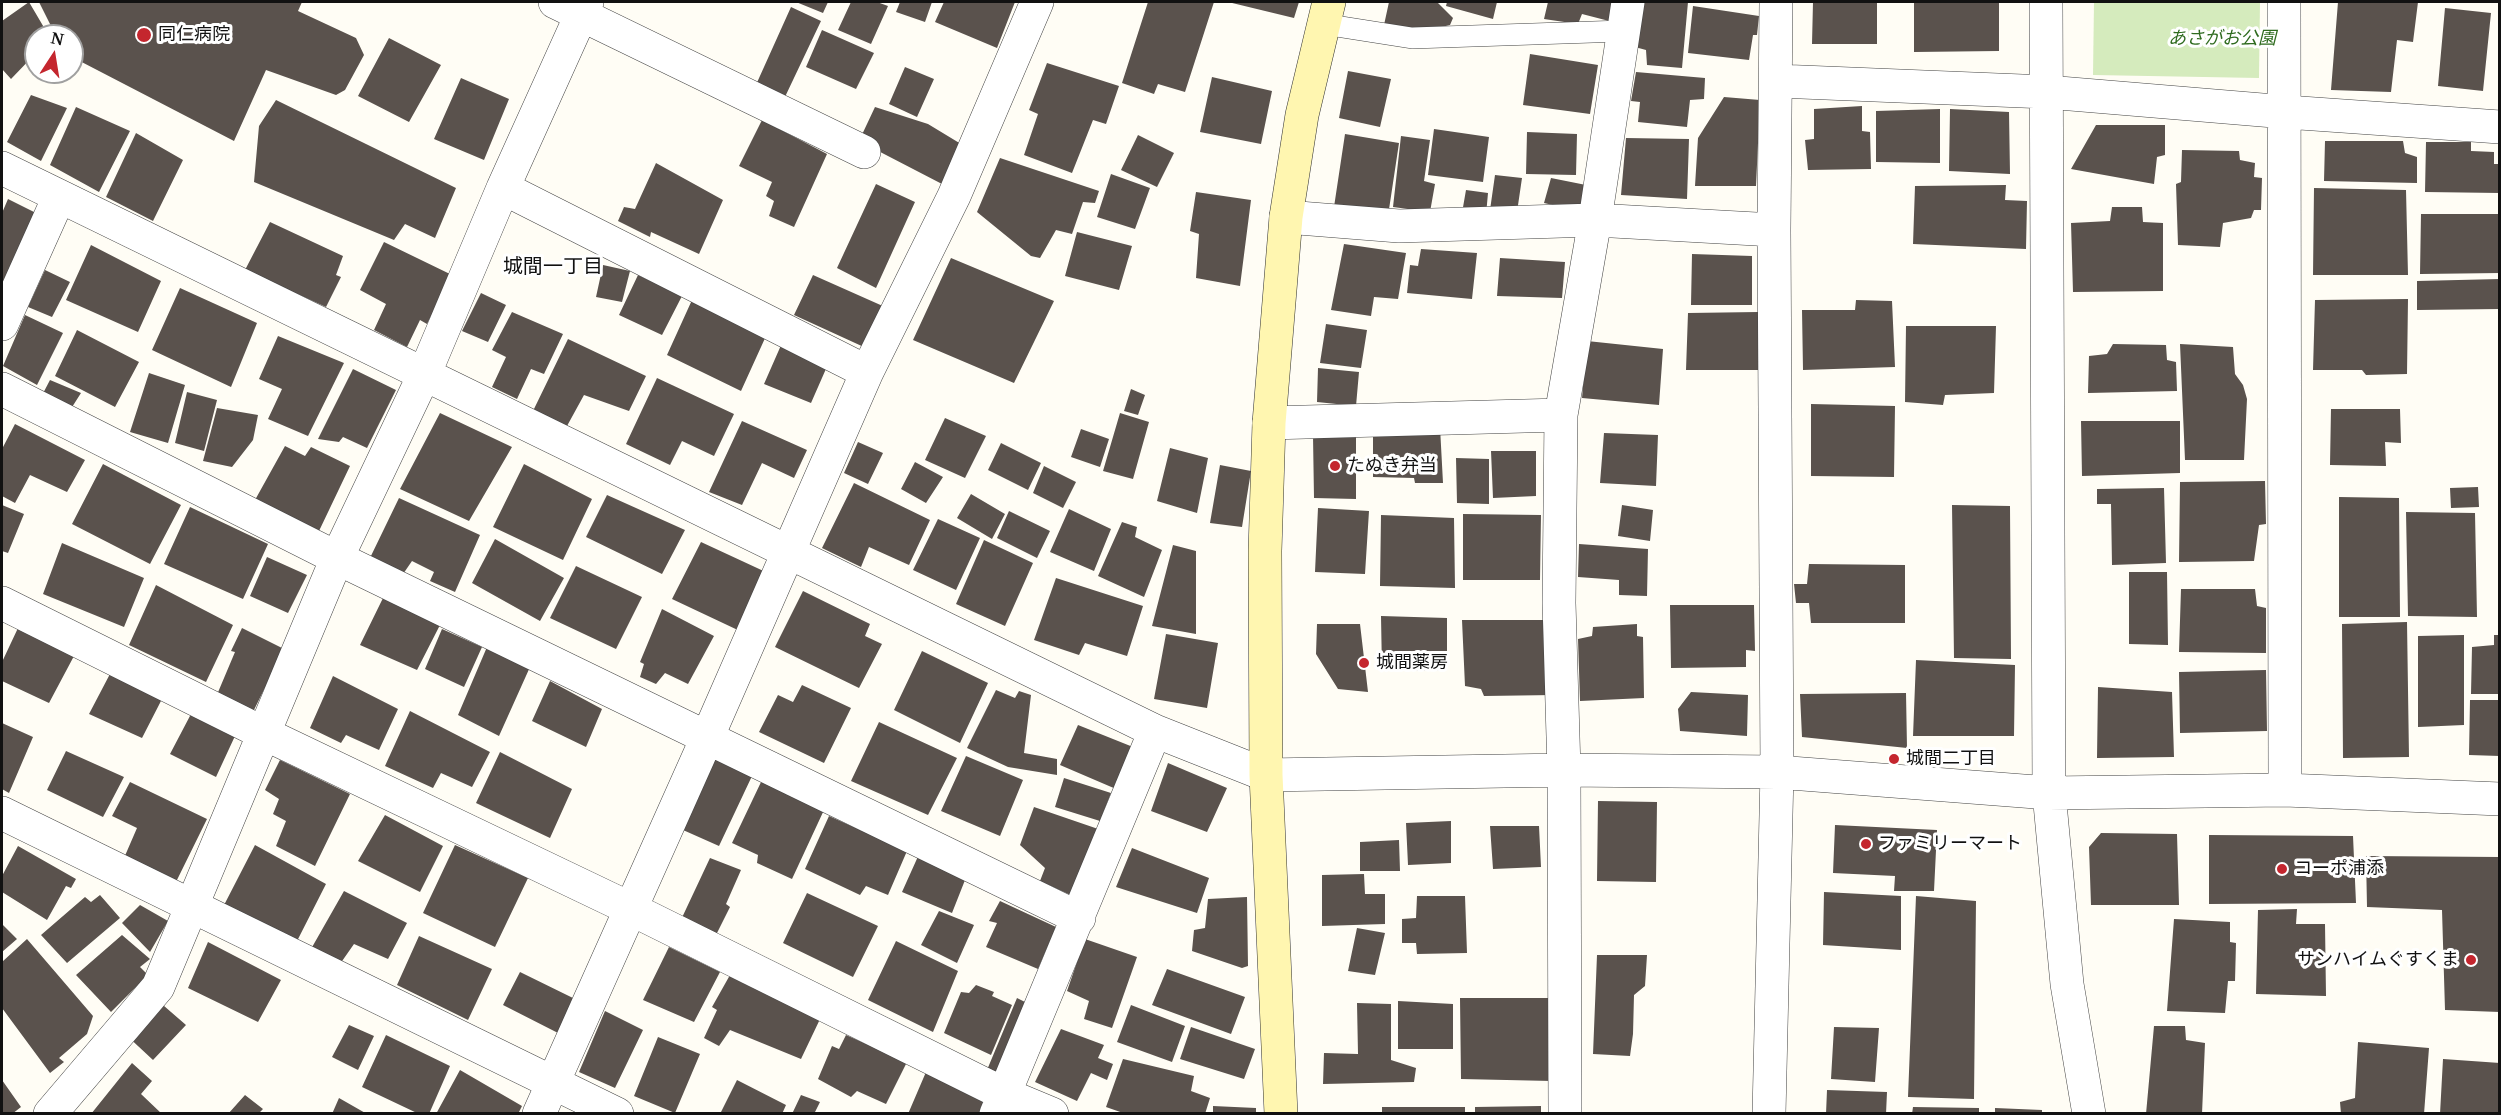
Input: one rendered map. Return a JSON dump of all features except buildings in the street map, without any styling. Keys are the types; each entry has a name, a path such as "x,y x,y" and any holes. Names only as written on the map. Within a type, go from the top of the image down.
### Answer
{"street":[{"path":"539,1113 707,738 867,372 954,196 1036,2"},
{"path":"1769,1113 1777,772 1774,230 1776,2"},
{"path":"2046,2 2049,793 2067,984 2089,1113"},
{"path":"2284,2 2286,112 2285,790"},
{"path":"50,1113 158,987 336,558 424,375 503,188 575,6 864,152"},
{"path":"1281,1113 1266,775 1265,550 1269,423 1287,217 1302,115 1326,13"},
{"path":"1564,1113 1564,771 1559,603 1561,415 1595,220 1626,16"},
{"path":"1777,81 2047,92 2499,127"},
{"path":"2,168 1155,731 1266,775 1564,771 1777,772 2049,793 2285,790 2499,799"},
{"path":"503,188 867,372"},
{"path":"2,324 60,196"},
{"path":"1287,217 1398,226 1595,220 1774,230"},
{"path":"2,389 336,558 1079,918"},
{"path":"1269,423 1561,415"},
{"path":"2,603 263,733 631,909 1000,1103 1052,1113"},
{"path":"1000,1103 1155,731"},
{"path":"2,813 617,1113"}],"lane":[{"path":"1326,13 1412,38 1626,16"}],"green space":[{"name":"あさがお公園","path":"2094,2 2260,2 2259,78 2093,75"}],"place":[{"name":"同仁病院","path":"144,35"},
{"name":"たぬき弁当","path":"1335,466"},
{"name":"城間薬房","path":"1364,663"},
{"name":"城間二丁目","path":"1894,759"},
{"name":"ファミリーマート","path":"1866,844"},
{"name":"コーポ浦添","path":"2282,869"},
{"name":"サンハイムぐすくま","path":"2471,960"}],"district":[{"name":"城間一丁目","path":"553,267"}]}
